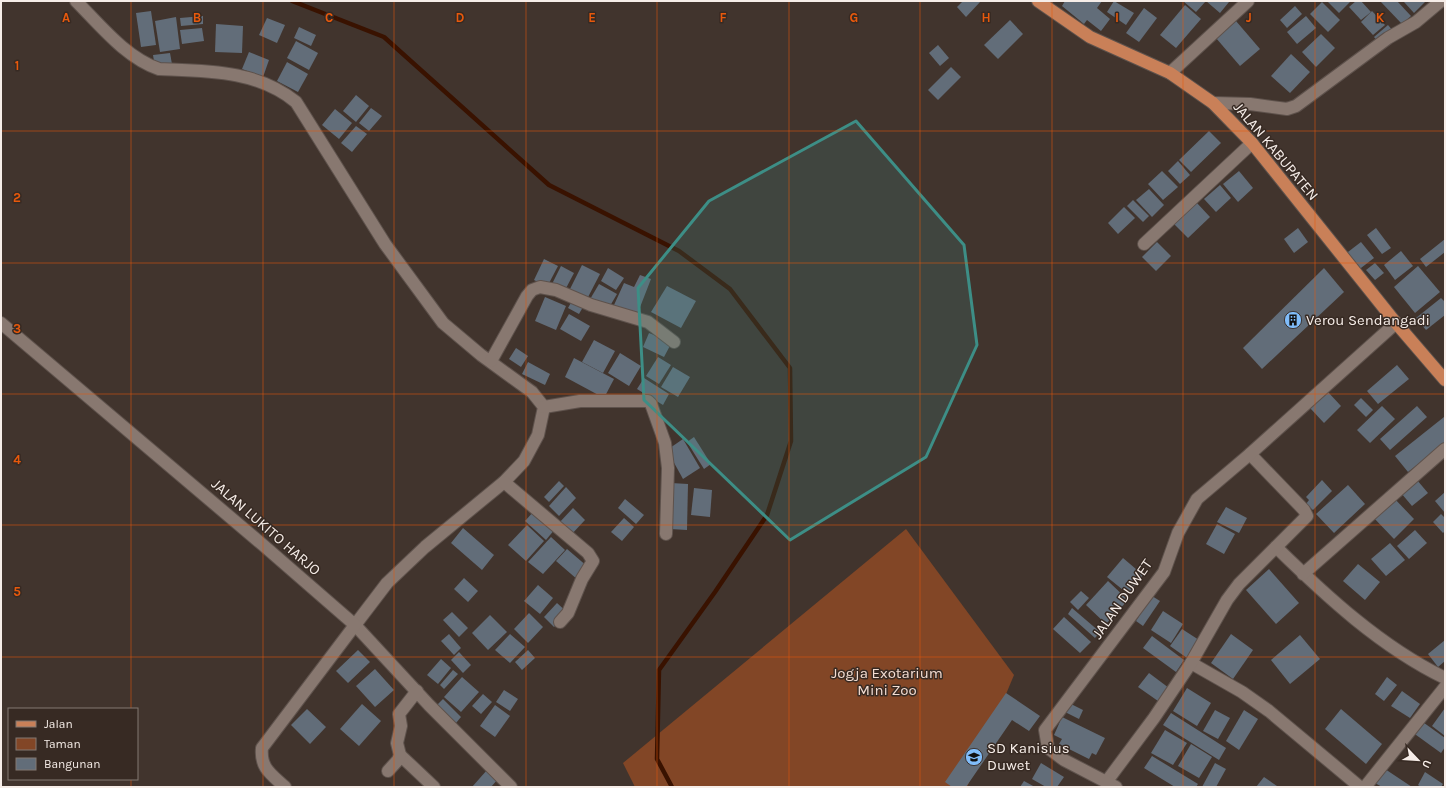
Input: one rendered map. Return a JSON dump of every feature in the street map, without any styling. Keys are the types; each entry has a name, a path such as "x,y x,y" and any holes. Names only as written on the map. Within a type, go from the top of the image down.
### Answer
{"main road":[{"name":"JALAN KABUPATEN","path":"1038,1 1090,37 1170,73 1213,103 1252,143 1396,323 1445,380"}],"street":[{"path":"76,1 132,54 153,67 159,69 209,71 242,75 274,87 296,102 385,244 443,323 481,355 532,392 544,407"},
{"path":"1170,73 1248,1"},
{"path":"1213,103 1250,104 1287,109 1296,106 1388,38 1416,22 1442,1"},
{"path":"1144,244 1252,143"},
{"path":"490,361 527,296 540,287 556,290 591,305 643,321 674,342"},
{"name":"JALAN LUKITO HARJO","path":"1,323 355,625 511,787"},
{"name":"JALAN DUWET","path":"1111,784 1064,760 1048,748 1045,730 1164,572 1178,533 1197,499 1250,454 1396,323"},
{"path":"544,407 580,401 648,401 657,420 666,449 668,468 666,534"},
{"path":"285,787 266,770 261,759 262,748 386,583 425,547 504,482 524,461 538,435 544,407"},
{"path":"1303,574 1445,449"},
{"path":"1111,784 1191,663 1227,600 1257,564 1304,520 1306,513 1250,454"},
{"path":"504,482 588,553 594,561 582,579 568,613 560,622"},
{"path":"1276,547 1303,574 1359,622 1394,647 1445,678"},
{"path":"1191,663 1242,692 1269,711 1360,787"},
{"path":"1365,787 1445,687"},
{"path":"417,691 399,714 400,726 397,743 400,755 434,787"},
{"path":"388,771 398,760 400,755"}],"highlighted area":[{"path":"856,121 964,245 977,345 926,457 790,540 644,400 638,288 709,201"}],"green space":[{"name":"Jogja Exotarium Mini Zoo","path":"906,529 1014,675 967,787 635,787 623,763"}],"building":[{"path":"963,1 981,1 966,17 957,7"},
{"path":"1065,1 1102,1 1097,8 1110,19 1101,31 1087,20 1084,24 1062,6"},
{"path":"1114,1 1134,13 1126,25 1107,12"},
{"path":"1183,1 1206,1 1196,12"},
{"path":"1206,1 1228,1 1229,2 1220,13"},
{"path":"1327,1 1351,1 1339,13"},
{"path":"1356,1 1361,1 1371,12 1361,20 1349,7"},
{"path":"1380,1 1397,1 1411,16 1402,24"},
{"path":"1426,1 1414,13 1404,2"},
{"path":"1322,2 1340,20 1328,32 1310,14"},
{"path":"1185,5 1201,19 1176,48 1160,35"},
{"path":"1295,6 1302,14 1287,28 1280,20"},
{"path":"1144,8 1157,18 1139,42 1126,33"},
{"path":"151,11 156,45 141,47 136,13"},
{"path":"1372,11 1385,25 1373,35 1361,22"},
{"path":"203,16 203,24 181,26 180,18"},
{"path":"1306,16 1316,28 1297,44 1287,32"},
{"path":"176,17 180,49 160,52 155,21"},
{"path":"267,18 285,25 277,43 259,35"},
{"path":"1010,20 1023,34 998,59 984,45"},
{"path":"1236,21 1260,49 1240,66 1216,38"},
{"path":"216,24 243,26 242,53 215,52"},
{"path":"1388,25 1393,31 1379,43 1374,37"},
{"path":"299,27 316,35 311,46 294,38"},
{"path":"202,28 204,41 182,44 180,30"},
{"path":"1321,34 1335,48 1316,67 1302,52"},
{"path":"296,41 318,53 309,70 287,58"},
{"path":"938,45 949,58 940,66 929,53"},
{"path":"249,52 269,60 263,77 242,69"},
{"path":"170,53 172,64 155,67 153,55"},
{"path":"1291,54 1310,72 1290,93 1271,76"},
{"path":"287,62 308,74 298,92 277,81"},
{"path":"951,67 961,77 938,100 928,90"},
{"path":"356,95 369,106 356,122 343,111"},
{"path":"371,108 382,116 369,131 359,123"},
{"path":"335,109 352,123 339,139 322,125"},
{"path":"356,126 367,134 352,152 341,143"},
{"path":"1209,131 1221,143 1191,172 1179,160"},
{"path":"1178,161 1190,175 1180,184 1168,171"},
{"path":"1162,171 1178,187 1163,200 1148,184"},
{"path":"1239,171 1253,188 1238,202 1223,184"},
{"path":"1220,185 1231,198 1216,212 1204,199"},
{"path":"1149,189 1164,205 1152,217 1136,200"},
{"path":"1133,200 1149,216 1143,222 1127,206"},
{"path":"1196,202 1210,217 1188,238 1174,224"},
{"path":"1124,207 1135,218 1118,234 1108,223"},
{"path":"1298,228 1308,242 1294,253 1284,239"},
{"path":"1376,228 1391,248 1382,254 1367,235"},
{"path":"1445,239 1445,252 1426,267 1420,259"},
{"path":"1157,242 1171,256 1156,271 1142,257"},
{"path":"1361,242 1374,258 1357,271 1344,255"},
{"path":"1401,251 1413,266 1395,280 1384,265"},
{"path":"544,259 558,266 547,287 534,280"},
{"path":"1375,263 1384,273 1375,280 1366,270"},
{"path":"582,265 600,274 586,301 569,291"},
{"path":"561,266 574,273 564,292 551,286"},
{"path":"1418,266 1440,292 1415,313 1394,287"},
{"path":"608,268 624,278 616,290 601,281"},
{"name":"Verou Sendangadi","path":"1324,268 1344,292 1262,369 1243,348"},
{"path":"640,275 651,279 637,315 614,305 624,283 634,287"},
{"path":"599,284 617,294 610,306 589,301"},
{"path":"667,286 696,301 681,328 651,312"},
{"path":"545,297 566,306 556,330 535,321"},
{"path":"1441,298 1445,302 1445,315 1426,330 1416,318"},
{"path":"572,301 583,307 579,314 568,308"},
{"path":"569,314 590,326 581,341 560,329"},
{"path":"649,333 672,342 664,357 643,347"},
{"path":"594,340 615,351 603,373 582,362"},
{"path":"516,348 528,356 521,367 509,359"},
{"path":"620,353 641,366 629,386 608,373"},
{"path":"658,357 671,365 659,384 646,376"},
{"path":"574,358 614,379 604,398 565,377"},
{"path":"528,362 550,374 545,385 522,374"},
{"path":"1397,365 1409,379 1378,404 1367,391"},
{"path":"673,367 690,377 678,397 661,387"},
{"path":"644,378 669,394 663,405 637,389"},
{"path":"1328,392 1341,406 1324,423 1310,408"},
{"path":"1361,398 1373,410 1366,417 1354,405"},
{"path":"1382,406 1395,419 1370,443 1357,430"},
{"path":"1417,406 1427,417 1390,450 1380,439"},
{"path":"1444,417 1445,443 1408,472 1395,456"},
{"path":"694,437 711,464 704,469 687,442"},
{"path":"683,439 700,468 683,479 667,450"},
{"path":"1322,480 1332,491 1313,510 1306,504 1309,500 1306,497"},
{"path":"1417,480 1428,493 1412,506 1401,493"},
{"path":"559,481 564,486 549,502 544,497"},
{"path":"671,483 688,484 687,530 670,529"},
{"path":"1348,485 1365,504 1334,533 1316,514"},
{"path":"566,487 576,498 559,516 549,506"},
{"path":"694,488 712,490 710,517 691,515"},
{"path":"1445,492 1445,513 1435,501"},
{"path":"1392,496 1414,519 1394,539 1372,516"},
{"path":"625,499 644,515 636,524 618,508"},
{"path":"1226,507 1247,518 1239,533 1217,522"},
{"path":"573,508 585,520 570,536 558,524"},
{"path":"534,511 555,529 546,540 525,521"},
{"path":"1441,514 1445,518 1445,531 1443,533 1433,522"},
{"path":"624,518 634,527 622,541 611,532"},
{"path":"1217,524 1235,534 1224,554 1206,544"},
{"path":"527,525 544,541 526,561 508,545"},
{"path":"463,528 494,555 482,570 451,543"},
{"path":"1415,530 1427,543 1409,559 1397,546"},
{"path":"551,537 565,550 543,574 528,562"},
{"path":"1390,543 1405,560 1386,576 1371,559"},
{"path":"567,549 588,567 578,580 556,561"},
{"path":"1123,558 1143,575 1128,594 1107,577"},
{"path":"1358,564 1380,582 1365,600 1343,581"},
{"path":"1269,569 1299,603 1276,624 1246,590"},
{"path":"464,578 478,591 468,602 454,589"},
{"path":"1108,581 1128,600 1106,624 1086,605"},
{"path":"538,585 553,598 540,614 524,601"},
{"path":"1081,591 1089,598 1078,610 1070,602"},
{"path":"1152,596 1160,601 1143,626 1136,621"},
{"path":"557,603 568,613 554,627 544,617"},
{"path":"1072,608 1100,632 1095,638 1068,614"},
{"path":"1163,611 1183,624 1171,643 1151,630"},
{"path":"452,612 468,628 459,637 443,620"},
{"path":"529,613 543,627 528,643 514,629"},
{"path":"490,615 507,632 488,650 472,633"},
{"path":"1064,617 1091,642 1080,653 1053,629"},
{"path":"1182,629 1199,640 1187,658 1170,646"},
{"path":"449,634 461,648 454,655 441,641"},
{"path":"510,634 525,647 510,663 495,650"},
{"path":"1231,634 1253,650 1233,679 1211,663"},
{"path":"1300,635 1320,659 1290,684 1271,660"},
{"path":"1152,636 1184,660 1176,672 1143,648"},
{"path":"1445,640 1445,661 1438,667 1428,654"},
{"path":"358,650 370,662 348,683 336,671"},
{"path":"528,650 535,658 522,670 515,662"},
{"path":"459,652 471,665 463,673 451,660"},
{"path":"441,659 451,668 438,684 427,675"},
{"path":"375,669 394,690 375,707 356,686"},
{"path":"453,670 458,674 444,689 440,685"},
{"path":"1149,673 1169,688 1158,701 1138,687"},
{"path":"462,677 479,692 461,712 444,697"},
{"path":"1387,677 1397,685 1384,701 1375,694"},
{"path":"1187,688 1211,703 1197,726 1173,711"},
{"path":"504,690 518,699 510,711 496,702"},
{"path":"1402,691 1420,704 1410,718 1391,706"},
{"name":"SD Kanisius Duwet","path":"1006,693 1040,716 1029,731 1012,720 966,787 952,787 945,782"},
{"path":"483,694 492,702 481,714 472,706"},
{"path":"443,699 461,717 456,723 437,705"},
{"path":"1067,702 1083,710 1079,719 1063,711"},
{"path":"362,704 381,721 359,746 340,729"},
{"path":"495,705 510,716 495,737 480,726"},
{"path":"1445,708 1445,736 1432,726"},
{"path":"307,709 326,727 310,744 291,725"},
{"path":"1341,709 1382,744 1366,764 1325,729"},
{"path":"1215,710 1230,718 1218,739 1203,731"},
{"path":"1244,710 1258,719 1239,750 1226,741"},
{"path":"1171,713 1226,748 1219,760 1163,725"},
{"path":"1062,717 1105,738 1096,755 1092,753 1089,759 1059,744 1062,739 1054,735"},
{"path":"1420,720 1445,738 1445,747 1441,753 1412,732"},
{"path":"1165,730 1187,743 1173,765 1151,753"},
{"path":"1191,744 1212,757 1199,778 1178,766"},
{"path":"1152,756 1198,784 1196,787 1175,787 1144,768"},
{"path":"1041,763 1064,777 1057,787 1046,787 1032,779"},
{"path":"1215,763 1226,769 1216,787 1202,787"},
{"path":"1385,769 1412,787 1382,787 1375,783"},
{"path":"487,770 498,779 491,787 472,787"},
{"path":"1425,772 1443,784 1441,787 1421,787 1418,785"},
{"path":"1264,777 1277,786 1256,787"},
{"path":"1024,781 1035,787 1020,787"}],"waterway":[{"path":"292,1 384,37 549,185 679,251 730,289 790,368 791,441 767,515 715,592 659,670 657,759 672,787"}],"place":[{"name":"Verou Sendangadi","path":"1293,320"},
{"name":"SD Kanisius Duwet","path":"974,757"}]}
